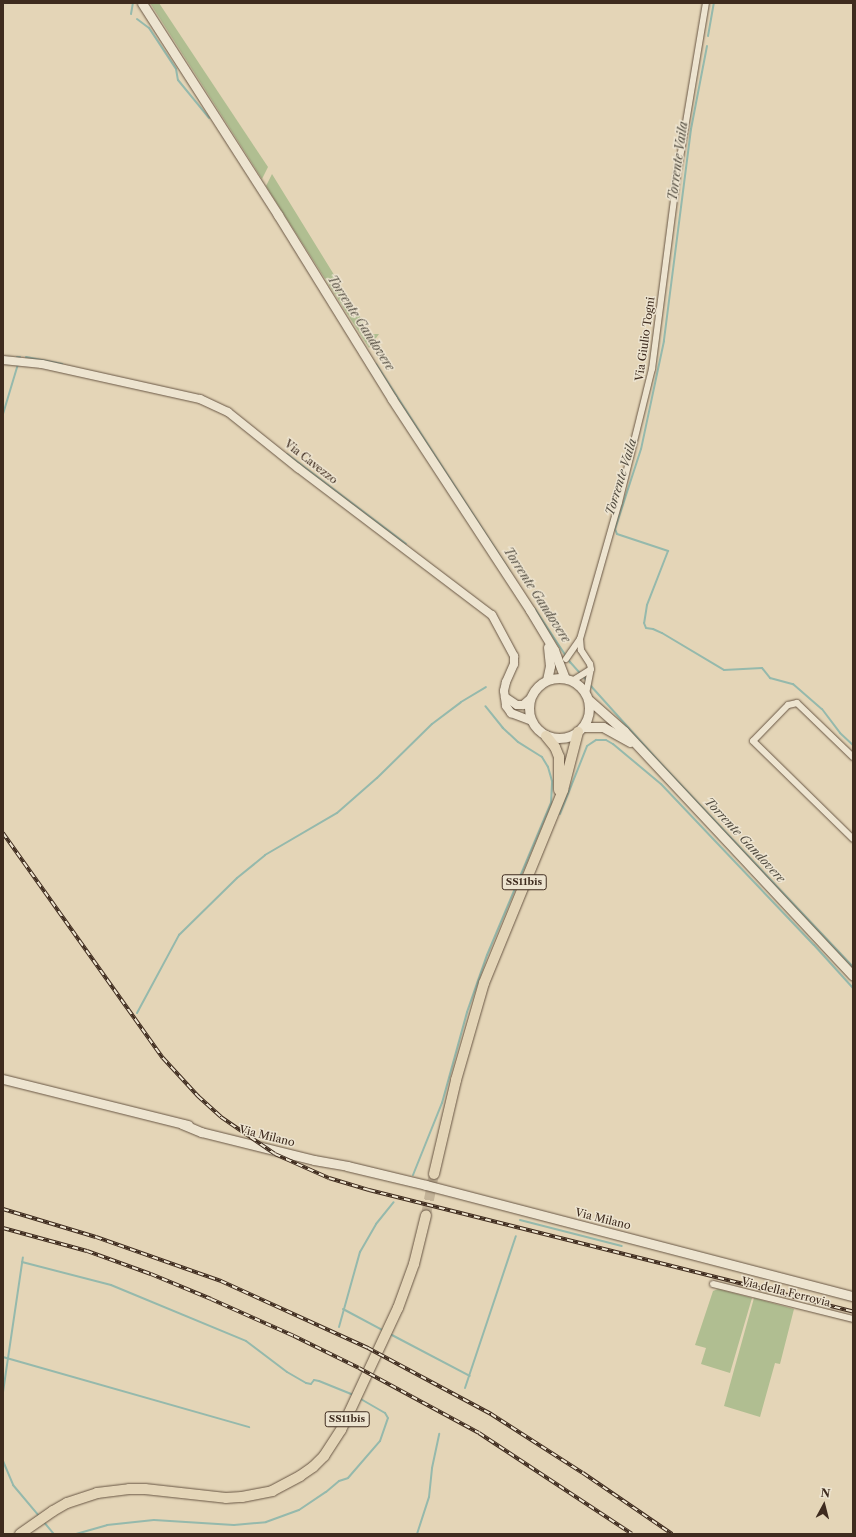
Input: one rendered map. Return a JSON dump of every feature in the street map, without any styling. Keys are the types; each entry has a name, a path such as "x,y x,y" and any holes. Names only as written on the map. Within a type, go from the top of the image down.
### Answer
{"main road":[{"path":"142,3 278,215 392,399 525,604 572,680 582,688 624,731 853,976"},
{"path":"545,638 550,666 547,680"},
{"path":"572,680 556,678 547,680 536,689 530,699 529,708 532,721 540,732 546,736 561,738 568,737 580,729 589,713 587,694"},
{"path":"580,729 603,727 638,747"},
{"name":"SS11bis","path":"434,1174 456,1080 484,983 563,790 580,729"},
{"name":"SS11bis","path":"546,736 555,747 559,757 560,780 556,806"},
{"name":"Via Milano","path":"3,1079 182,1124 202,1126 308,1153 347,1166 853,1296"},
{"name":"SS11bis","path":"24,1533 53,1511 67,1503 97,1493 129,1489 144,1489 226,1498 242,1497 257,1495 279,1487 300,1476 312,1467 324,1456 341,1430 398,1308 414,1264 426,1215"}],"street":[{"name":"Via Giulio Togni","path":"580,639 619,502 652,369 678,170 706,3"},
{"name":"Via Cavezzo","path":"3,360 42,364 200,399 228,412 298,468 492,615 514,656 514,664 506,682 505,698"},
{"path":"566,659 580,639"},
{"path":"580,639 581,650 590,664 591,669 587,694"},
{"path":"572,680 591,669"},
{"path":"505,698 517,705 523,705 530,699"},
{"path":"505,698 506,706 511,713 532,721"},
{"path":"853,757 797,703 788,705 753,742 853,839"},
{"name":"Via della Ferrovia","path":"713,1284 853,1320"}],"green space":[{"path":"150,3 159,3 268,167 262,179"},
{"path":"272,174 371,334 379,334 369,348 266,186"},
{"path":"718,1289 752,1298 730,1373 701,1364 706,1348 695,1345 713,1291"},
{"path":"754,1298 794,1309 780,1364 775,1363 760,1417 724,1406"}],"waterway":[{"path":"131,14 133,3"},
{"name":"Torrente Vaila","path":"708,36 714,3"},
{"path":"137,19 149,28 176,69 178,80 209,118"},
{"name":"Torrente Vaila","path":"707,46 691,129 664,341 641,449 615,529 617,534 668,551 647,605 644,623 646,628 662,633 724,670 762,668 770,678 793,684 822,709 840,733 853,745"},
{"path":"26,357 62,364"},
{"path":"3,414 18,364"},
{"name":"Torrente Gandovere","path":"376,364 510,572"},
{"path":"287,454 406,544"},
{"name":"Torrente Gandovere","path":"535,609 570,662 587,681"},
{"name":"Torrente Gandovere","path":"590,685 663,766 853,967"},
{"path":"137,1013 179,935 237,878 265,855 337,813 377,778 432,724 461,702 486,687"},
{"path":"413,1175 442,1103 467,1012 487,955 551,803 552,781 548,767 542,757 518,742 503,728 485,706"},
{"path":"560,814 587,746 596,740 606,740 613,744 661,784 853,988"},
{"path":"339,1327 360,1252 376,1224 394,1202"},
{"path":"520,1220 622,1246"},
{"path":"465,1388 516,1236"},
{"path":"3,1392 23,1257"},
{"path":"22,1262 111,1285 246,1341 287,1372 306,1383 311,1384 314,1380 319,1381 354,1395"},
{"path":"343,1309 384,1331"},
{"path":"390,1334 470,1376"},
{"path":"3,1357 249,1427"},
{"path":"76,1534 107,1525 154,1520 234,1525 266,1522 299,1510 326,1492 339,1481 348,1478 380,1441 388,1418 385,1413 359,1398"},
{"path":"417,1534 429,1497 432,1468 439,1434"},
{"path":"3,1461 13,1485 39,1516"},
{"path":"43,1521 54,1534"}],"tunnel":[{"path":"426,1215 434,1174"}],"railway":[{"path":"3,833 163,1058 198,1096 221,1117 275,1154 329,1178 369,1190 853,1312"},
{"path":"3,1209 96,1237 221,1281 368,1348 491,1414 583,1473 672,1534"},
{"path":"3,1228 87,1251 151,1274 294,1336 359,1368 479,1433 632,1534"}]}
